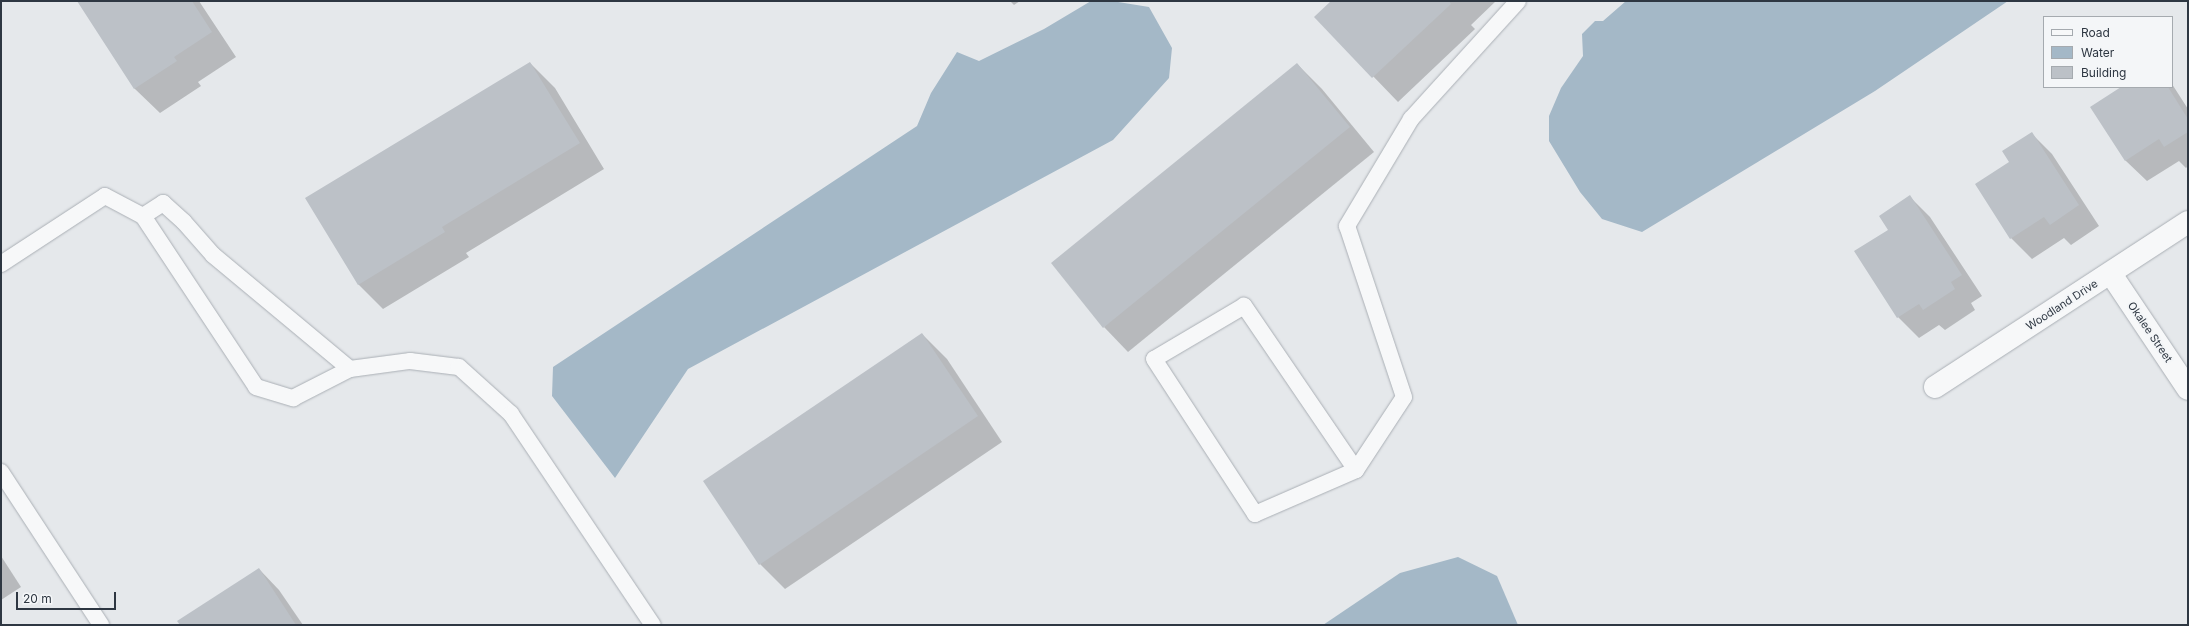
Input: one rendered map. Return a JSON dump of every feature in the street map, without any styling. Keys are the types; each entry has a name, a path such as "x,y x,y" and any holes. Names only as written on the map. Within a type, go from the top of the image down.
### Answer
{"street":[{"name":"Woodland Drive","path":"1935,387 2111,274 2188,222"},
{"name":"Okalee Street","path":"2111,274 2188,389"}],"lane":[{"path":"1356,470 1244,306 1154,359 1255,514 1356,470 1404,397 1347,226 1411,119 1518,1"},
{"path":"1,264 105,196 143,216 256,387 293,398 350,369 410,361 459,367 511,414 653,625"},
{"path":"143,216 163,203 184,222 212,255 350,369"},
{"path":"1,472 101,625"}],"water":[{"path":"1091,1 1112,1 1149,7 1172,48 1169,78 1113,140 688,369 615,478 552,396 553,367 917,126 931,93 957,52 979,61 1044,29"},
{"path":"1626,1 2008,1 1875,91 1642,232 1602,219 1580,192 1549,141 1549,116 1561,88 1583,56 1582,34 1595,21 1603,21"},
{"path":"1458,557 1497,576 1518,625 1323,625 1400,573"}],"building":[{"path":"77,1 192,1 212,32 174,57 177,61 134,89"},
{"path":"1331,1 1449,1 1451,4 1372,78 1314,17"},
{"path":"530,62 580,143 442,227 445,232 358,285 305,198"},
{"path":"1297,63 1350,127 1103,328 1051,263"},
{"path":"2119,88 2169,88 2188,119 2188,132 2164,147 2159,139 2125,161 2090,107"},
{"path":"2032,132 2079,205 2050,225 2044,217 2010,239 1975,184 2009,162 2002,151"},
{"path":"1910,195 1962,275 1951,282 1955,289 1923,310 1919,304 1897,318 1854,251 1888,230 1879,216"},
{"path":"922,333 978,416 759,565 703,481"},
{"path":"259,568 296,625 180,625 177,621"}]}
